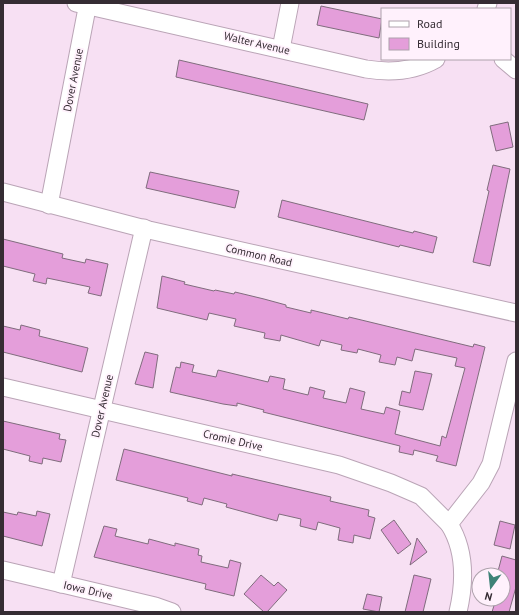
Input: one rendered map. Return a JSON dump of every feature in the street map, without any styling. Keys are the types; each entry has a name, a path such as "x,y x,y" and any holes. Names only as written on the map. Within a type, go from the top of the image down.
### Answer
{"street":[{"path":"281,49 290,3"},
{"name":"Walter Avenue","path":"84,4 380,71 395,71 412,68 433,60"},
{"name":"Dover Avenue","path":"50,205 84,4"},
{"path":"504,60 516,70"},
{"name":"Common Road","path":"3,192 144,228 516,313"},
{"name":"Dover Avenue","path":"61,584 144,228"},
{"path":"448,524 481,483 491,464 516,361"},
{"name":"Cromie Drive","path":"3,387 339,465 366,473 421,496 448,524 457,539 463,572 463,589 458,612"},
{"name":"Iowa Drive","path":"3,570 155,606 172,612"}],"building":[{"path":"321,6 381,19 379,38 317,25"},
{"path":"179,60 368,104 364,120 176,77"},
{"path":"508,122 513,147 496,151 490,126"},
{"path":"493,165 510,169 490,266 473,262 489,191 487,190"},
{"path":"150,172 239,191 235,208 146,188"},
{"path":"282,200 413,233 414,231 437,237 433,253 400,245 399,247 278,217"},
{"path":"3,239 63,254 62,258 85,263 86,259 108,264 101,296 88,293 90,287 47,278 46,284 33,281 35,274 3,266"},
{"path":"162,276 185,282 184,284 214,291 234,294 235,292 311,313 311,310 348,319 349,317 473,347 474,344 485,347 456,466 436,461 438,456 414,450 413,455 399,452 400,446 263,412 264,410 237,403 237,406 223,404 170,392 176,367 180,368 181,362 194,365 192,372 216,377 218,370 268,382 270,376 285,379 283,389 308,395 310,387 325,391 323,398 346,403 350,388 365,392 361,409 384,414 386,407 400,411 395,434 440,446 442,436 446,438 465,368 455,366 457,358 415,349 412,361 397,357 395,365 379,362 381,355 358,349 357,353 341,350 342,345 321,340 319,346 281,335 280,341 264,338 265,333 234,326 236,319 209,313 207,320 157,308"},
{"path":"21,325 40,330 39,336 88,348 82,372 3,352 3,326 20,330"},
{"path":"145,352 158,355 153,388 135,384"},
{"path":"415,371 432,374 423,410 399,405 402,391 410,393"},
{"path":"3,421 60,434 59,439 66,440 61,462 43,458 42,464 29,461 30,456 3,449"},
{"path":"124,449 232,476 232,474 331,497 330,501 369,510 368,516 375,518 370,539 354,535 353,543 338,540 340,528 318,522 316,530 300,526 301,519 279,514 277,521 226,507 227,504 204,498 202,505 187,501 188,498 116,480"},
{"path":"37,511 50,514 42,546 3,536 3,512 17,515 18,512 36,516"},
{"path":"394,520 411,544 398,554 381,530"},
{"path":"500,521 515,525 510,549 494,545"},
{"path":"104,526 117,529 115,536 148,544 149,539 175,546 175,543 199,549 198,555 202,556 201,562 228,568 230,560 241,563 234,596 205,589 206,584 94,557"},
{"path":"417,538 427,552 410,565"},
{"path":"502,556 516,560 516,587 511,605 511,567 499,567"},
{"path":"261,575 274,586 278,582 287,590 267,612 264,612 244,594"},
{"path":"414,575 431,579 423,612 405,612"},
{"path":"367,594 382,597 379,612 363,609"},
{"path":"494,607 510,607 509,612 492,612"}]}
